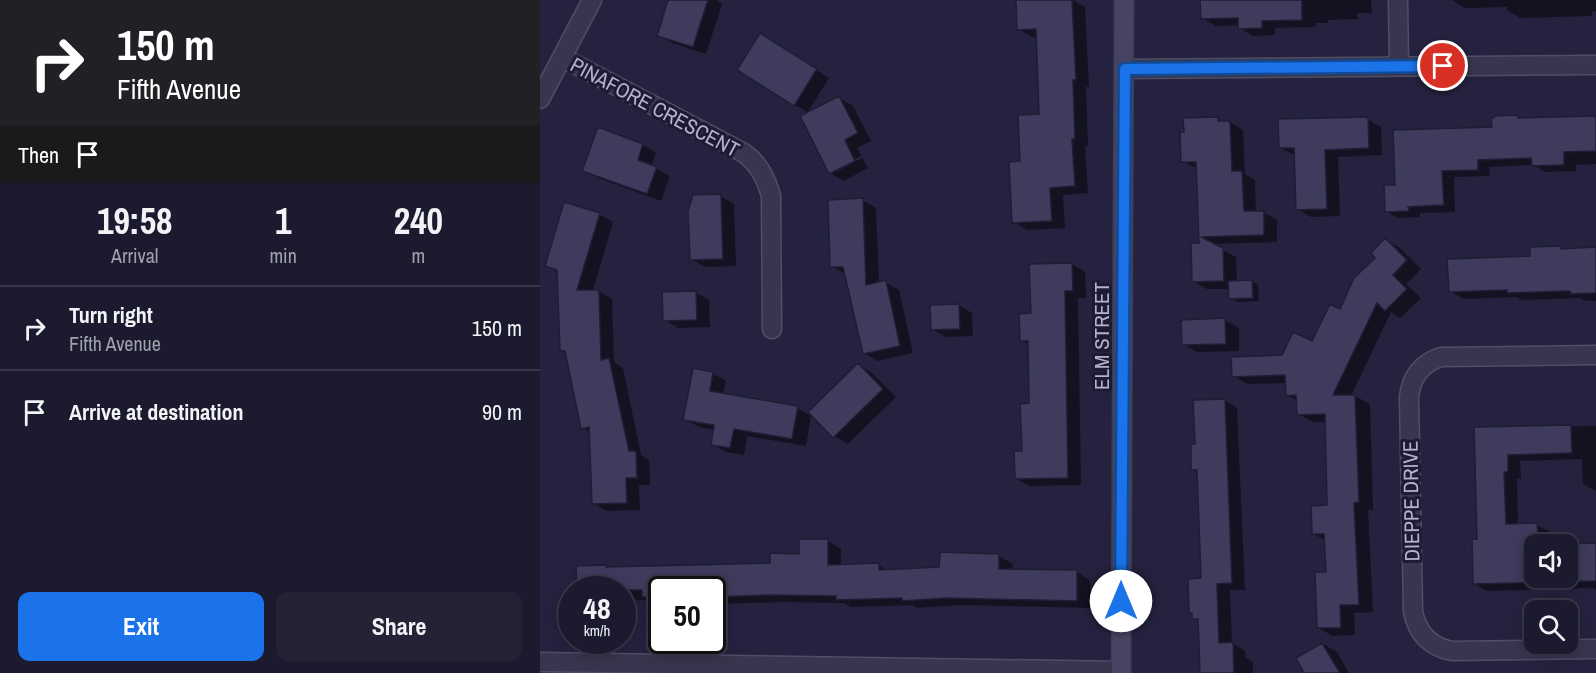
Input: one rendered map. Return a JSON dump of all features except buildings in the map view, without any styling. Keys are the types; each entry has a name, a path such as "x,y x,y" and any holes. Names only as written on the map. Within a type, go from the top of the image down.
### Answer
{"main road":[{"name":"ELM STREET","path":"1121,672 1124,0"}],"street":[{"path":"540,99 592,0"},
{"path":"1398,0 1399,66"},
{"name":"PINAFORE CRESCENT","path":"562,58 644,99 753,159 765,176 771,196 772,329"},
{"path":"1125,69 1596,65"},
{"name":"DIEPPE DRIVE","path":"1596,355 1441,357 1428,363 1418,373 1411,386 1409,397 1413,611 1415,622 1422,634 1435,646 1452,651 1596,649"},
{"path":"540,662 1121,672"}],"route":[{"path":"1121,601 1125,69 1443,66"}]}
